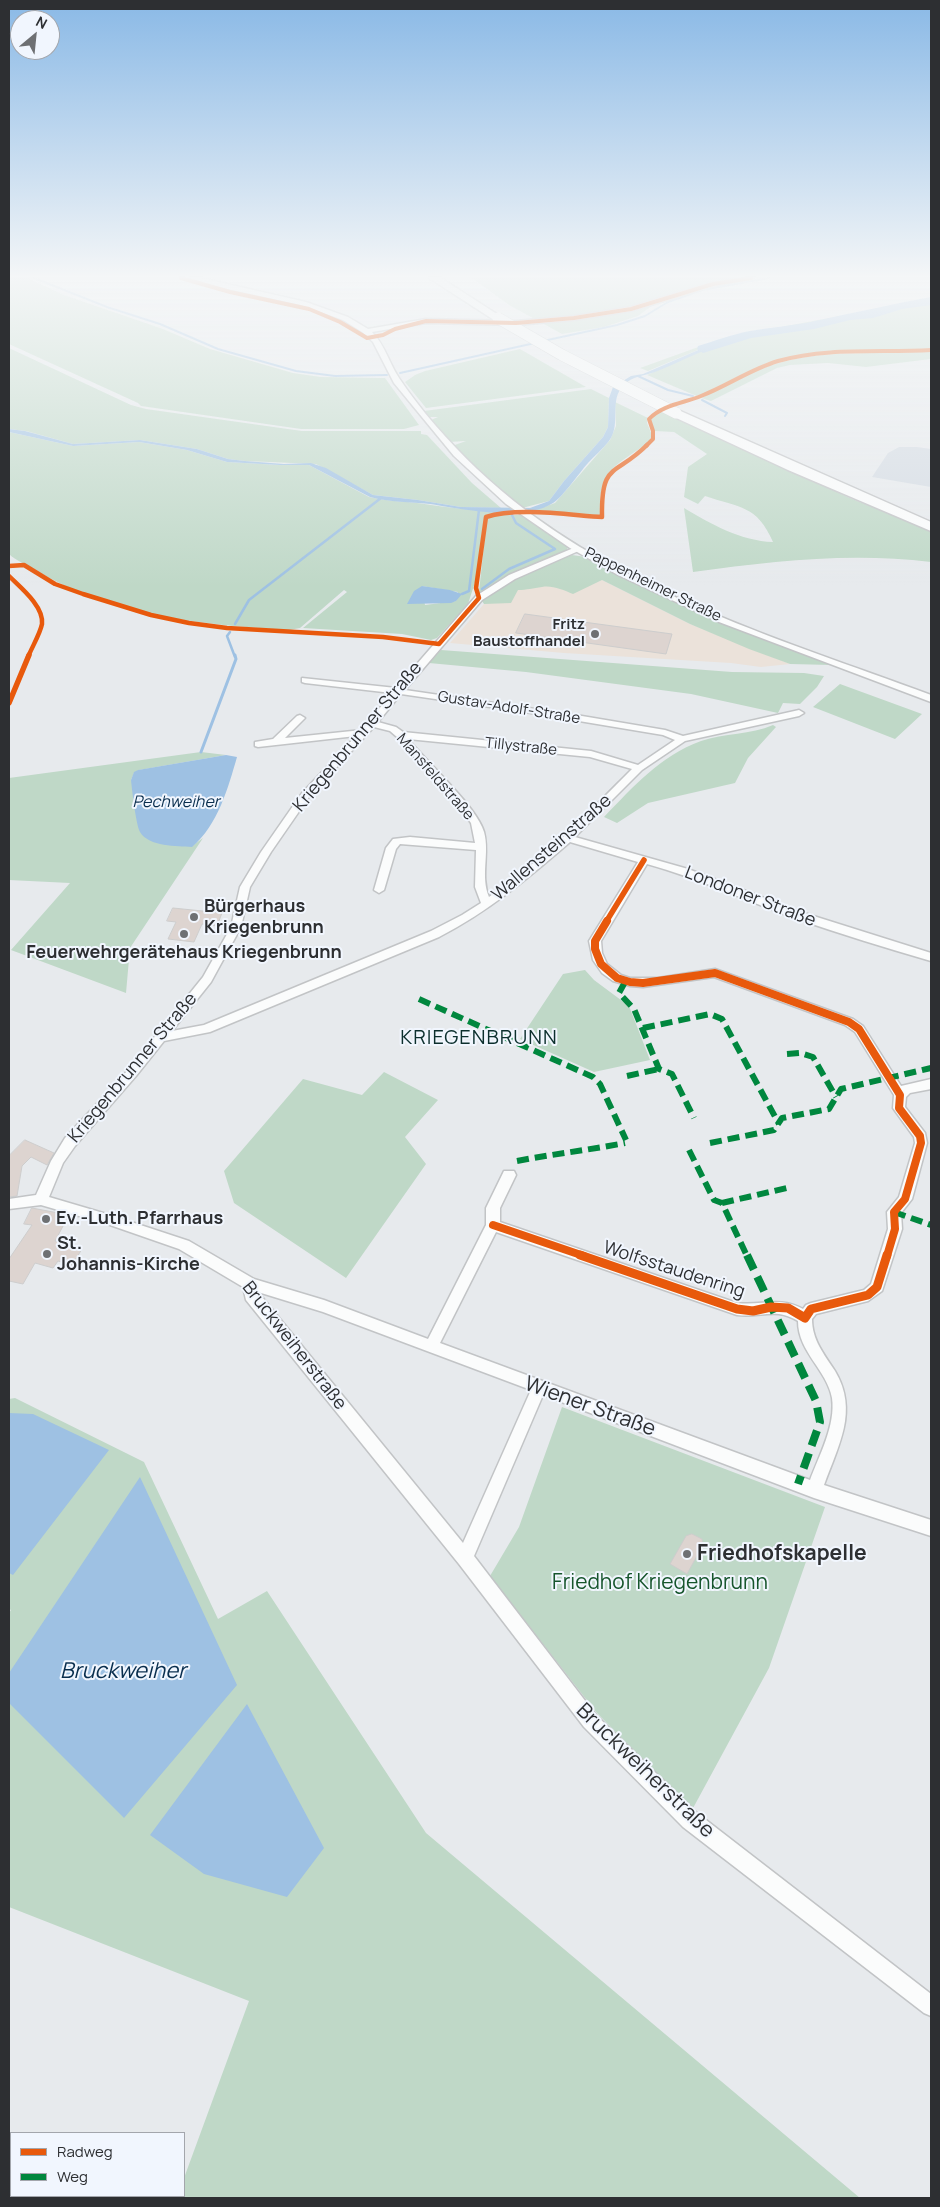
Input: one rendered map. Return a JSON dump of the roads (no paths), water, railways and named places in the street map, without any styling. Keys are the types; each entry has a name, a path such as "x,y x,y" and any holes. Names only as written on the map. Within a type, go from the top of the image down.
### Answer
{"highway":[{"path":"613,381 676,413 793,468 931,527"},
{"path":"634,381 773,448 931,516"}],"street":[{"name":"Pappenheimer Straße","path":"397,381 460,460 497,493 530,518 579,549 632,578 687,604 931,699"},
{"name":"Kriegenbrunner Straße","path":"41,1200 57,1161 70,1142 161,1037 207,979 236,927 245,887 266,852 305,795 365,732 430,653 479,598 512,577 579,549"},
{"name":"Gustav-Adolf-Straße","path":"305,680 399,691 629,726 666,733 682,739"},
{"name":"Wallensteinstraße","path":"161,1037 206,1029 435,934 466,918 512,887 568,838 639,768 682,739 799,714"},
{"path":"277,741 300,718"},
{"name":"Mansfeldstraße","path":"372,723 393,730 400,735 468,811 478,830 481,847 479,884 483,899 487,904"},
{"path":"258,744 365,732"},
{"name":"Tillystraße","path":"400,735 591,754 639,768"},
{"name":"Londoner Straße","path":"568,838 726,886 800,916 846,932 931,957"},
{"name":"Mansfeldstraße","path":"379,890 391,848 397,841 410,840 481,847"},
{"path":"644,860 595,942 596,953 600,963 613,976 625,982 642,983 703,972 715,973 850,1022 859,1029 900,1095 899,1108 920,1136 921,1148 905,1199 894,1212 895,1229 876,1287 868,1295 811,1309 805,1318 806,1333 839,1396 840,1412 814,1490"},
{"path":"900,1095 906,1089 931,1084"},
{"path":"432,1346 493,1225 493,1208 509,1175"},
{"path":"9,1204 41,1200"},
{"name":"Bruckweiherstraße","path":"41,1200 110,1220 184,1245 250,1284 251,1296 464,1558 590,1721 690,1820 931,2006"},
{"name":"Wolfsstaudenring","path":"493,1225 737,1308 752,1311 771,1307 788,1308 805,1318"},
{"name":"Wiener Straße","path":"250,1284 324,1306 538,1388 814,1490 931,1528"},
{"path":"464,1558 538,1388"}],"water":[{"path":"623,381 629,381 619,391 615,427 609,441 557,500 541,509 526,512 493,512 377,499 309,465 227,462 187,450 139,442 73,446 9,432 9,429 25,431 73,444 140,440 197,449 228,459 284,464 311,463 326,468 373,495 461,507 530,508 549,501 603,437 608,427 609,398 613,387"},
{"path":"422,586 450,590 462,594 456,601 451,603 407,604 414,591"},
{"name":"Pechweiher","path":"226,755 237,757 226,793 209,828 192,847 164,845 144,837 140,832 134,807 131,780 134,772"},
{"path":"9,1413 33,1414 109,1450 13,1575 9,1573"},
{"name":"Bruckweiher","path":"140,1477 237,1685 124,1818 9,1703 9,1673"},
{"path":"247,1704 324,1848 287,1897 204,1874 150,1835"}],"waterway":[{"path":"649,381 668,390 693,396"},
{"path":"702,400 727,413 725,416"},
{"path":"235,624 249,600 381,498"},
{"path":"462,594 469,591 479,510"},
{"path":"482,589 509,569 555,549 516,523 512,515"},
{"path":"230,632 227,636 235,657"},
{"path":"201,752 236,659 235,655"}],"place":[{"name":"Fritz Baustoffhandel","path":"595,634"},
{"name":"Bürgerhaus Kriegenbrunn","path":"194,917"},
{"name":"Feuerwehrgerätehaus Kriegenbrunn","path":"184,934"},
{"name":"Ev.-Luth. Pfarrhaus","path":"46,1219"},
{"name":"St. Johannis-Kirche","path":"47,1254"},
{"name":"Friedhofskapelle","path":"687,1554"}],"district":[{"name":"KRIEGENBRUNN","path":"479,1038"}],"park label":[{"name":"Friedhof Kriegenbrunn","path":"660,1583"}]}
